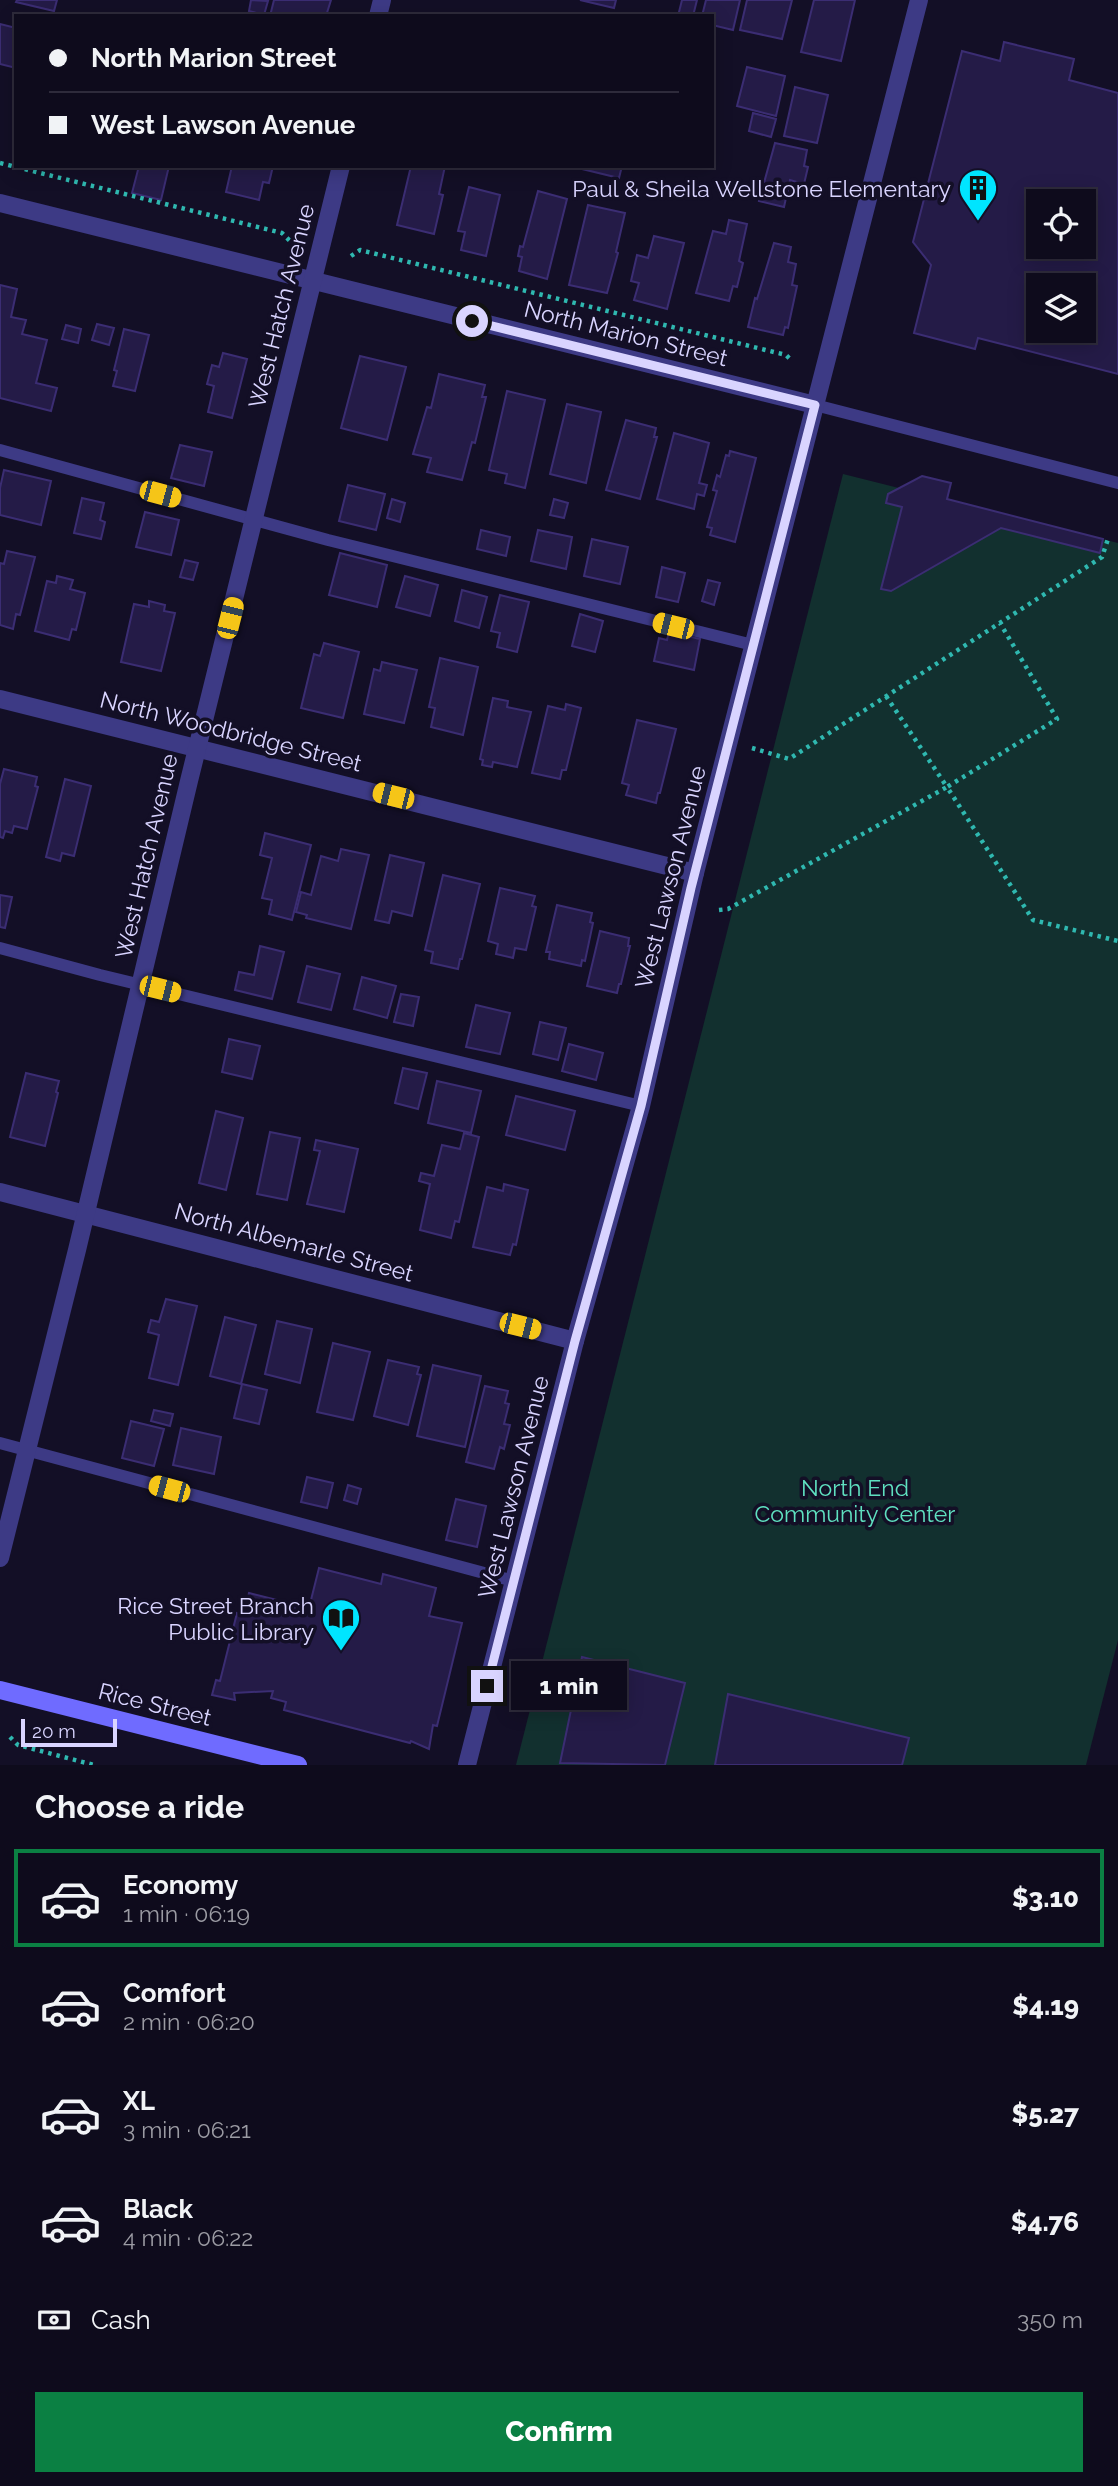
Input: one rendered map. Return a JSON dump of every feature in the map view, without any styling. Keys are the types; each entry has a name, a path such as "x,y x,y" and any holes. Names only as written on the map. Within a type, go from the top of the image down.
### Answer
{"main road":[{"name":"Rice Street","path":"0,1690 298,1765"}],"street":[{"name":"West Lawson Avenue","path":"467,1765 575,1341 641,1106 695,873 919,0"},
{"name":"West Hatch Avenue","path":"0,1558 340,168"},
{"name":"North Marion Street","path":"0,203 815,405"},
{"name":"North Woodbridge Street","path":"0,699 695,873"},
{"name":"North Albemarle Street","path":"0,1192 575,1341"}],"lane":[{"name":"North Marion Street","path":"815,405 1118,483"},
{"path":"0,450 254,520 753,645"},
{"path":"0,948 641,1106"},
{"path":"0,1443 514,1581"}],"path":[{"path":"20,168 282,233 290,241"},
{"path":"351,256 360,250 786,355 790,359"},
{"path":"729,741 789,758 1102,557 1109,536"},
{"path":"719,910 728,908 947,787 1057,719 1000,623"},
{"path":"886,696 1033,920 1118,941"},
{"path":"10,1737 19,1745 94,1765"}],"green space":[{"name":"North End Community Center","path":"843,474 1118,543 1118,1640 1086,1765 516,1765"}],"building":[{"path":"57,0 54,11 16,2"},
{"path":"251,0 268,1 264,14 249,11"},
{"path":"274,0 331,0 327,14 270,14"},
{"path":"580,0 616,0 614,8"},
{"path":"682,0 697,0 694,14 678,14"},
{"path":"706,0 740,0 733,30 714,25 714,14 702,14"},
{"path":"747,0 792,0 782,39 740,30"},
{"path":"814,0 855,0 841,61 801,52"},
{"path":"0,24 14,28 14,68 0,64"},
{"name":"Paul & Sheila Wellstone Elementary","path":"1004,42 1074,59 1069,80 1118,93 1118,374 978,338 975,349 914,333 931,265 913,242 962,51 1000,61"},
{"path":"747,67 785,76 776,116 737,106"},
{"path":"795,87 828,95 817,143 784,136"},
{"path":"753,113 776,119 771,137 749,131"},
{"path":"775,143 807,150 804,166 808,167 804,184 790,180 784,207 759,201"},
{"path":"138,168 169,168 161,200 132,193"},
{"path":"232,168 273,168 269,183 263,182 259,200 226,192"},
{"path":"411,168 445,168 439,194 443,195 434,234 397,225"},
{"path":"578,168 622,168 619,178"},
{"path":"469,187 500,195 486,256 461,250 465,232 458,231"},
{"path":"538,191 567,199 547,279 519,271 522,257 518,256 520,246 523,247"},
{"path":"588,205 625,213 607,293 569,285"},
{"path":"729,220 747,224 739,261 743,263 737,287 733,286 729,301 696,293 713,231 726,234"},
{"path":"654,236 684,243 667,309 634,300 639,283 631,281 637,255 648,258"},
{"path":"774,243 791,247 788,262 796,264 792,285 797,286 788,328 785,327 783,335 748,327"},
{"path":"0,285 17,289 11,317 26,320 22,334 47,340 36,383 57,388 51,411 0,398"},
{"path":"97,324 114,328 109,345 92,340"},
{"path":"66,325 81,329 78,343 62,339"},
{"path":"124,329 149,335 135,391 113,386"},
{"path":"223,353 247,359 232,418 208,412 214,386 207,384 212,365 219,367"},
{"path":"360,356 406,367 387,440 341,428"},
{"path":"439,374 485,385 482,397 486,397 475,443 472,442 462,480 427,472 431,458 413,454 427,407 431,408"},
{"path":"507,391 545,400 525,488 505,483 507,474 489,470"},
{"path":"567,404 601,412 586,483 550,474"},
{"path":"626,420 656,428 654,437 657,437 640,499 606,490"},
{"path":"674,433 709,443 699,483 707,485 704,496 697,494 694,509 657,499"},
{"path":"180,445 212,452 204,486 171,478"},
{"path":"730,451 756,458 735,542 710,535 712,528 707,527 717,491 713,490 717,475 720,477 726,455 729,456"},
{"path":"4,470 51,481 41,525 0,515 0,488"},
{"path":"922,476 951,483 947,499 1103,539 1100,553 1001,528 891,591 881,589 902,507 886,503 888,494"},
{"path":"348,485 385,494 376,530 339,521"},
{"path":"82,498 104,503 100,520 105,522 101,539 74,533"},
{"path":"392,499 405,503 400,522 387,518"},
{"path":"554,499 568,503 564,518 550,515"},
{"path":"145,512 179,520 171,555 136,547"},
{"path":"481,530 510,537 506,556 477,549"},
{"path":"538,530 572,537 566,569 531,561"},
{"path":"592,539 628,547 620,584 584,576"},
{"path":"7,551 35,557 20,615 16,614 13,629 0,625 0,563 4,564"},
{"path":"340,553 387,565 377,607 329,595"},
{"path":"185,560 198,563 193,580 180,577"},
{"path":"662,567 685,573 678,602 656,597"},
{"path":"57,576 73,580 70,589 85,593 76,630 72,629 69,640 35,631 47,581 56,583"},
{"path":"405,576 438,585 430,616 396,607"},
{"path":"708,580 720,583 714,605 702,601"},
{"path":"462,590 487,597 479,628 455,621"},
{"path":"500,595 529,602 517,652 497,647 500,633 491,631"},
{"path":"149,601 165,605 164,611 175,613 161,671 121,662 134,604 149,607"},
{"path":"580,614 603,621 595,652 572,646"},
{"path":"669,632 700,639 694,670 654,661 659,638 667,640"},
{"path":"324,643 359,652 343,718 301,708 314,654 320,656"},
{"path":"440,658 478,667 463,735 431,727 435,708 429,707"},
{"path":"382,662 417,670 404,723 364,714 374,669 380,671"},
{"path":"493,698 508,701 507,707 531,712 517,767 493,762 492,767 482,765 483,760 480,759"},
{"path":"566,704 581,708 566,770 562,770 560,779 532,773 548,706 565,710"},
{"path":"637,720 676,729 656,803 626,795 629,785 622,783"},
{"path":"4,769 37,777 35,786 38,787 27,829 14,826 12,833 5,831 3,838 0,837 0,784"},
{"path":"65,779 91,786 74,856 62,853 60,861 46,857"},
{"path":"265,833 311,845 292,920 269,914 272,900 262,898 272,858 260,855"},
{"path":"341,849 369,855 351,929 306,918 307,915 296,912 301,892 311,895 321,856 338,861"},
{"path":"390,855 424,863 412,916 392,911 389,923 375,920"},
{"path":"443,875 480,884 458,969 431,963 433,952 425,950"},
{"path":"500,888 535,896 532,906 536,907 526,950 515,948 513,958 496,954 498,944 488,941"},
{"path":"0,895 12,897 5,928 0,927"},
{"path":"557,905 592,913 590,922 593,923 585,961 582,960 581,966 549,959 550,952 546,952"},
{"path":"600,931 629,938 630,946 617,993 587,986"},
{"path":"260,946 284,952 272,999 235,990 239,972 254,975"},
{"path":"307,966 340,974 331,1010 298,1002"},
{"path":"362,977 396,986 387,1018 354,1009"},
{"path":"401,994 419,997 413,1026 394,1022"},
{"path":"476,1005 510,1013 500,1054 466,1047"},
{"path":"540,1022 566,1028 558,1060 533,1054"},
{"path":"229,1039 260,1046 252,1079 222,1072"},
{"path":"569,1044 603,1053 596,1080 562,1071"},
{"path":"403,1068 427,1073 418,1109 395,1103"},
{"path":"26,1073 59,1081 45,1146 10,1137"},
{"path":"437,1081 481,1091 471,1133 428,1123"},
{"path":"516,1096 575,1111 565,1150 506,1135"},
{"path":"216,1111 243,1118 226,1190 199,1183"},
{"path":"270,1132 300,1138 287,1200 257,1194"},
{"path":"464,1133 479,1137 459,1222 455,1221 451,1238 420,1230 430,1184 419,1181 421,1173 434,1176 442,1145 460,1149"},
{"path":"316,1140 358,1149 344,1212 307,1204 320,1151 314,1150"},
{"path":"504,1184 528,1190 516,1245 513,1244 510,1255 473,1247 487,1187 503,1191"},
{"path":"166,1299 197,1306 178,1385 149,1378 159,1335 148,1332 151,1320 159,1322"},
{"path":"225,1317 256,1325 241,1384 210,1376"},
{"path":"277,1321 312,1329 300,1383 265,1374"},
{"path":"333,1343 370,1352 353,1420 317,1412"},
{"path":"388,1360 419,1367 417,1374 421,1375 408,1425 374,1416"},
{"path":"433,1365 481,1376 465,1447 417,1436"},
{"path":"242,1384 267,1390 259,1424 234,1418"},
{"path":"485,1386 508,1391 505,1403 509,1404 504,1424 510,1425 504,1449 500,1447 494,1469 466,1462"},
{"path":"154,1410 173,1414 170,1426 151,1421"},
{"path":"131,1421 164,1429 154,1466 122,1458"},
{"path":"181,1428 221,1437 214,1474 173,1465"},
{"path":"307,1477 333,1483 327,1508 301,1502"},
{"path":"348,1485 361,1489 357,1504 344,1500"},
{"path":"456,1499 486,1506 477,1547 446,1540"},
{"name":"Rice Street Branch Public Library","path":"319,1568 381,1584 383,1574 436,1588 429,1616 462,1623 437,1726 433,1725 429,1749 411,1741 410,1743 284,1710 286,1702 271,1698 273,1691 234,1693 235,1700 212,1695 216,1680 220,1681 237,1613 244,1615 249,1593 309,1608"},
{"path":"582,1657 685,1683 665,1765 560,1763"},
{"path":"728,1694 909,1738 902,1765 715,1765"}],"place":[{"name":"Paul & Sheila Wellstone Elementary","path":"978,222"},
{"name":"Rice Street Branch Public Library","path":"341,1652"}],"route":[{"path":"472,321 815,405 691,888 641,1106 575,1341 487,1686"}]}
